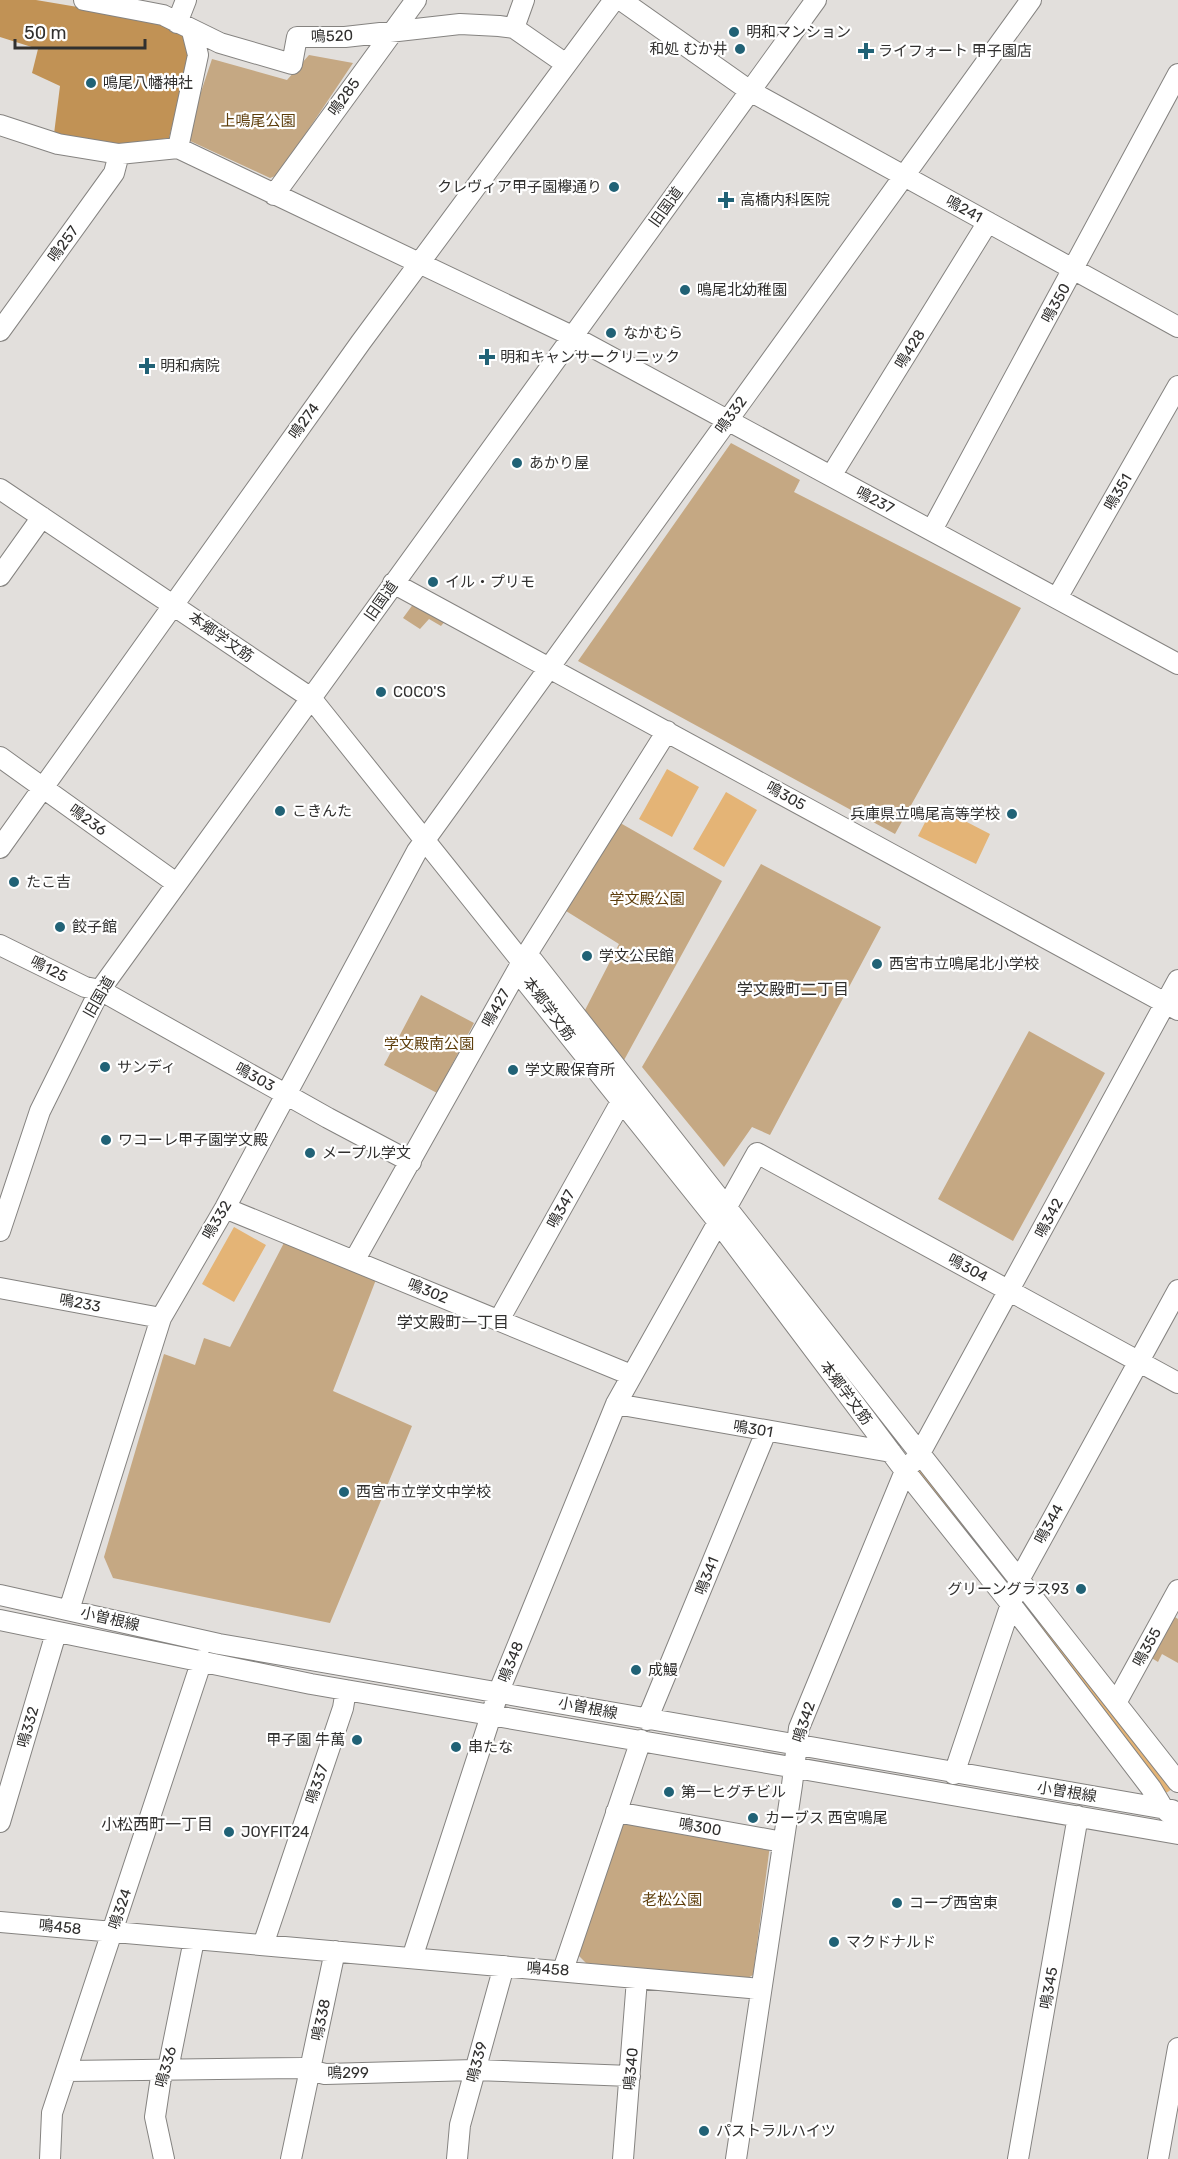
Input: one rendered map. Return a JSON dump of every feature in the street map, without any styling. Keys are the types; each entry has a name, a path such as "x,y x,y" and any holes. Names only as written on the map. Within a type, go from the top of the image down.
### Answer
{"street":[{"name":"鳴520","path":"84,0 163,15 184,27 220,42 292,64 297,37 345,37 460,24 514,28"},
{"path":"0,125 58,144 118,154 178,148 198,55 184,27 186,0"},
{"name":"鳴285","path":"274,195 416,0"},
{"path":"524,0 514,28 566,64"},
{"name":"鳴274","path":"0,848 172,603 418,264 614,0"},
{"name":"鳴241","path":"621,0 750,91 1178,327"},
{"name":"旧国道","path":"0,1231 40,1111 100,990 816,0"},
{"name":"鳴332","path":"69,1610 161,1318 225,1208 424,840 1031,0"},
{"name":"鳴350","path":"932,530 1178,74"},
{"name":"鳴237","path":"178,148 572,336 1178,664"},
{"name":"鳴257","path":"0,331 114,173 118,154"},
{"name":"鳴428","path":"831,476 988,222"},
{"name":"鳴351","path":"1057,598 1178,386"},
{"name":"本郷学文筋","path":"0,489 311,698 522,962 522,977 626,1093 722,1215 919,1455 1151,1788 1178,1821"},
{"path":"0,576 42,517"},
{"name":"鳴305","path":"393,583 1172,1007"},
{"name":"鳴427","path":"354,1261 522,962 667,731"},
{"name":"鳴236","path":"0,757 176,883"},
{"name":"鳴125","path":"0,945 85,987 100,990"},
{"name":"鳴342","path":"736,2159 799,1728 905,1471 919,1455 1172,1007 1178,980"},
{"name":"鳴303","path":"100,990 286,1095 411,1162"},
{"name":"鳴347","path":"499,1320 626,1093"},
{"name":"鳴304","path":"757,1153 1178,1383"},
{"name":"鳴348","path":"412,1958 499,1691 616,1404 757,1153"},
{"name":"鳴302","path":"225,1208 631,1375"},
{"name":"本郷学文筋","path":"722,1215 905,1471 1116,1703 1178,1782"},
{"name":"鳴233","path":"0,1288 161,1318"},
{"name":"鳴344","path":"954,1774 1015,1591 1178,1290"},
{"name":"鳴301","path":"616,1404 891,1452"},
{"name":"鳴341","path":"647,1720 766,1432"},
{"name":"鳴355","path":"1116,1703 1178,1590"},
{"name":"小曽根線","path":"0,1595 219,1644 499,1691 647,1720 954,1774 1170,1809"},
{"name":"小曽根線","path":"0,1620 346,1690 1178,1834"},
{"name":"鳴332","path":"0,1822 56,1633"},
{"name":"鳴324","path":"50,2159 52,2114 202,1660"},
{"name":"鳴337","path":"263,1945 343,1708 346,1690"},
{"path":"563,1970 641,1740"},
{"name":"鳴300","path":"616,1812 783,1842"},
{"name":"鳴345","path":"1018,2159 1078,1816"},
{"name":"鳴458","path":"0,1922 761,1989"},
{"name":"鳴336","path":"164,2159 155,2117 161,2077 168,2068 194,1940"},
{"name":"鳴338","path":"291,2159 335,1951"},
{"name":"鳴339","path":"457,2159 460,2125 504,1966"},
{"name":"鳴340","path":"623,2159 638,1979"},
{"path":"1158,2159 1178,2048"},
{"name":"鳴299","path":"66,2071 302,2068 325,2074 474,2070 630,2076"}],"green space":[{"name":"上鳴尾公園","path":"309,55 353,63 278,175 270,178 188,140 187,134 212,59 287,80"},
{"path":"731,443 800,480 794,492 1021,608 895,834 578,661"},
{"path":"414,603 446,620 441,626 429,619 420,629 403,618"},
{"name":"学文殿公園","path":"615,820 722,881 623,1062 583,1014 619,944 558,906"},
{"path":"761,864 881,927 770,1135 752,1127 724,1167 642,1067"},
{"name":"学文殿南公園","path":"421,995 474,1023 437,1093 384,1065"},
{"path":"1029,1031 1105,1073 1013,1241 938,1199"},
{"path":"287,1237 377,1277 333,1391 412,1426 330,1623 113,1578 104,1557 164,1354 195,1365 204,1338 230,1347"},
{"path":"1172,1615 1178,1619 1178,1663 1162,1654 1158,1662 1150,1657"},
{"name":"老松公園","path":"622,1820 770,1845 753,1975 746,1979 586,1963 578,1955"}],"shaded area":[{"name":"鳴尾八幡神社","path":"0,0 36,0 161,21 186,36 191,52 169,138 117,146 54,134 60,86 32,73 38,49 0,37"},
{"path":"667,769 699,787 672,837 639,819"},
{"path":"726,792 757,810 724,867 693,849"},
{"path":"934,805 990,834 976,864 918,836"},
{"path":"234,1227 266,1245 234,1302 202,1284"}],"waterway":[{"path":"817,1339 887,1428"},
{"path":"924,1476 1160,1778"}],"place":[{"name":"明和マンション","path":"734,32"},
{"name":"和処 むか井","path":"740,49"},
{"name":"ライフォート 甲子園店","path":"866,51"},
{"name":"鳴尾八幡神社","path":"91,83"},
{"name":"クレヴィア甲子園欅通り","path":"614,187"},
{"name":"高橋内科医院","path":"726,200"},
{"name":"鳴尾北幼稚園","path":"685,290"},
{"name":"なかむら","path":"611,333"},
{"name":"明和キャンサークリニック","path":"487,357"},
{"name":"明和病院","path":"147,366"},
{"name":"あかり屋","path":"517,463"},
{"name":"イル・プリモ","path":"433,582"},
{"name":"COCO'S","path":"381,692"},
{"name":"こきんた","path":"280,811"},
{"name":"兵庫県立鳴尾高等学校","path":"1012,814"},
{"name":"たこ吉","path":"14,882"},
{"name":"餃子館","path":"60,927"},
{"name":"学文公民館","path":"587,956"},
{"name":"西宮市立鳴尾北小学校","path":"877,964"},
{"name":"サンディ","path":"105,1067"},
{"name":"学文殿保育所","path":"513,1070"},
{"name":"ワコーレ甲子園学文殿","path":"106,1140"},
{"name":"メープル学文","path":"310,1153"},
{"name":"西宮市立学文中学校","path":"344,1492"},
{"name":"グリーングラス93","path":"1081,1589"},
{"name":"成鰻","path":"636,1670"},
{"name":"甲子園 牛萬","path":"357,1740"},
{"name":"串たな","path":"456,1747"},
{"name":"第一ヒグチビル","path":"669,1792"},
{"name":"カーブス 西宮鳴尾","path":"753,1818"},
{"name":"JOYFIT24","path":"229,1832"},
{"name":"コープ西宮東","path":"897,1903"},
{"name":"マクドナルド","path":"834,1942"},
{"name":"パストラルハイツ","path":"704,2131"}],"district":[{"name":"学文殿町二丁目","path":"793,989"},
{"name":"学文殿町一丁目","path":"453,1322"},
{"name":"小松西町一丁目","path":"157,1824"}]}
